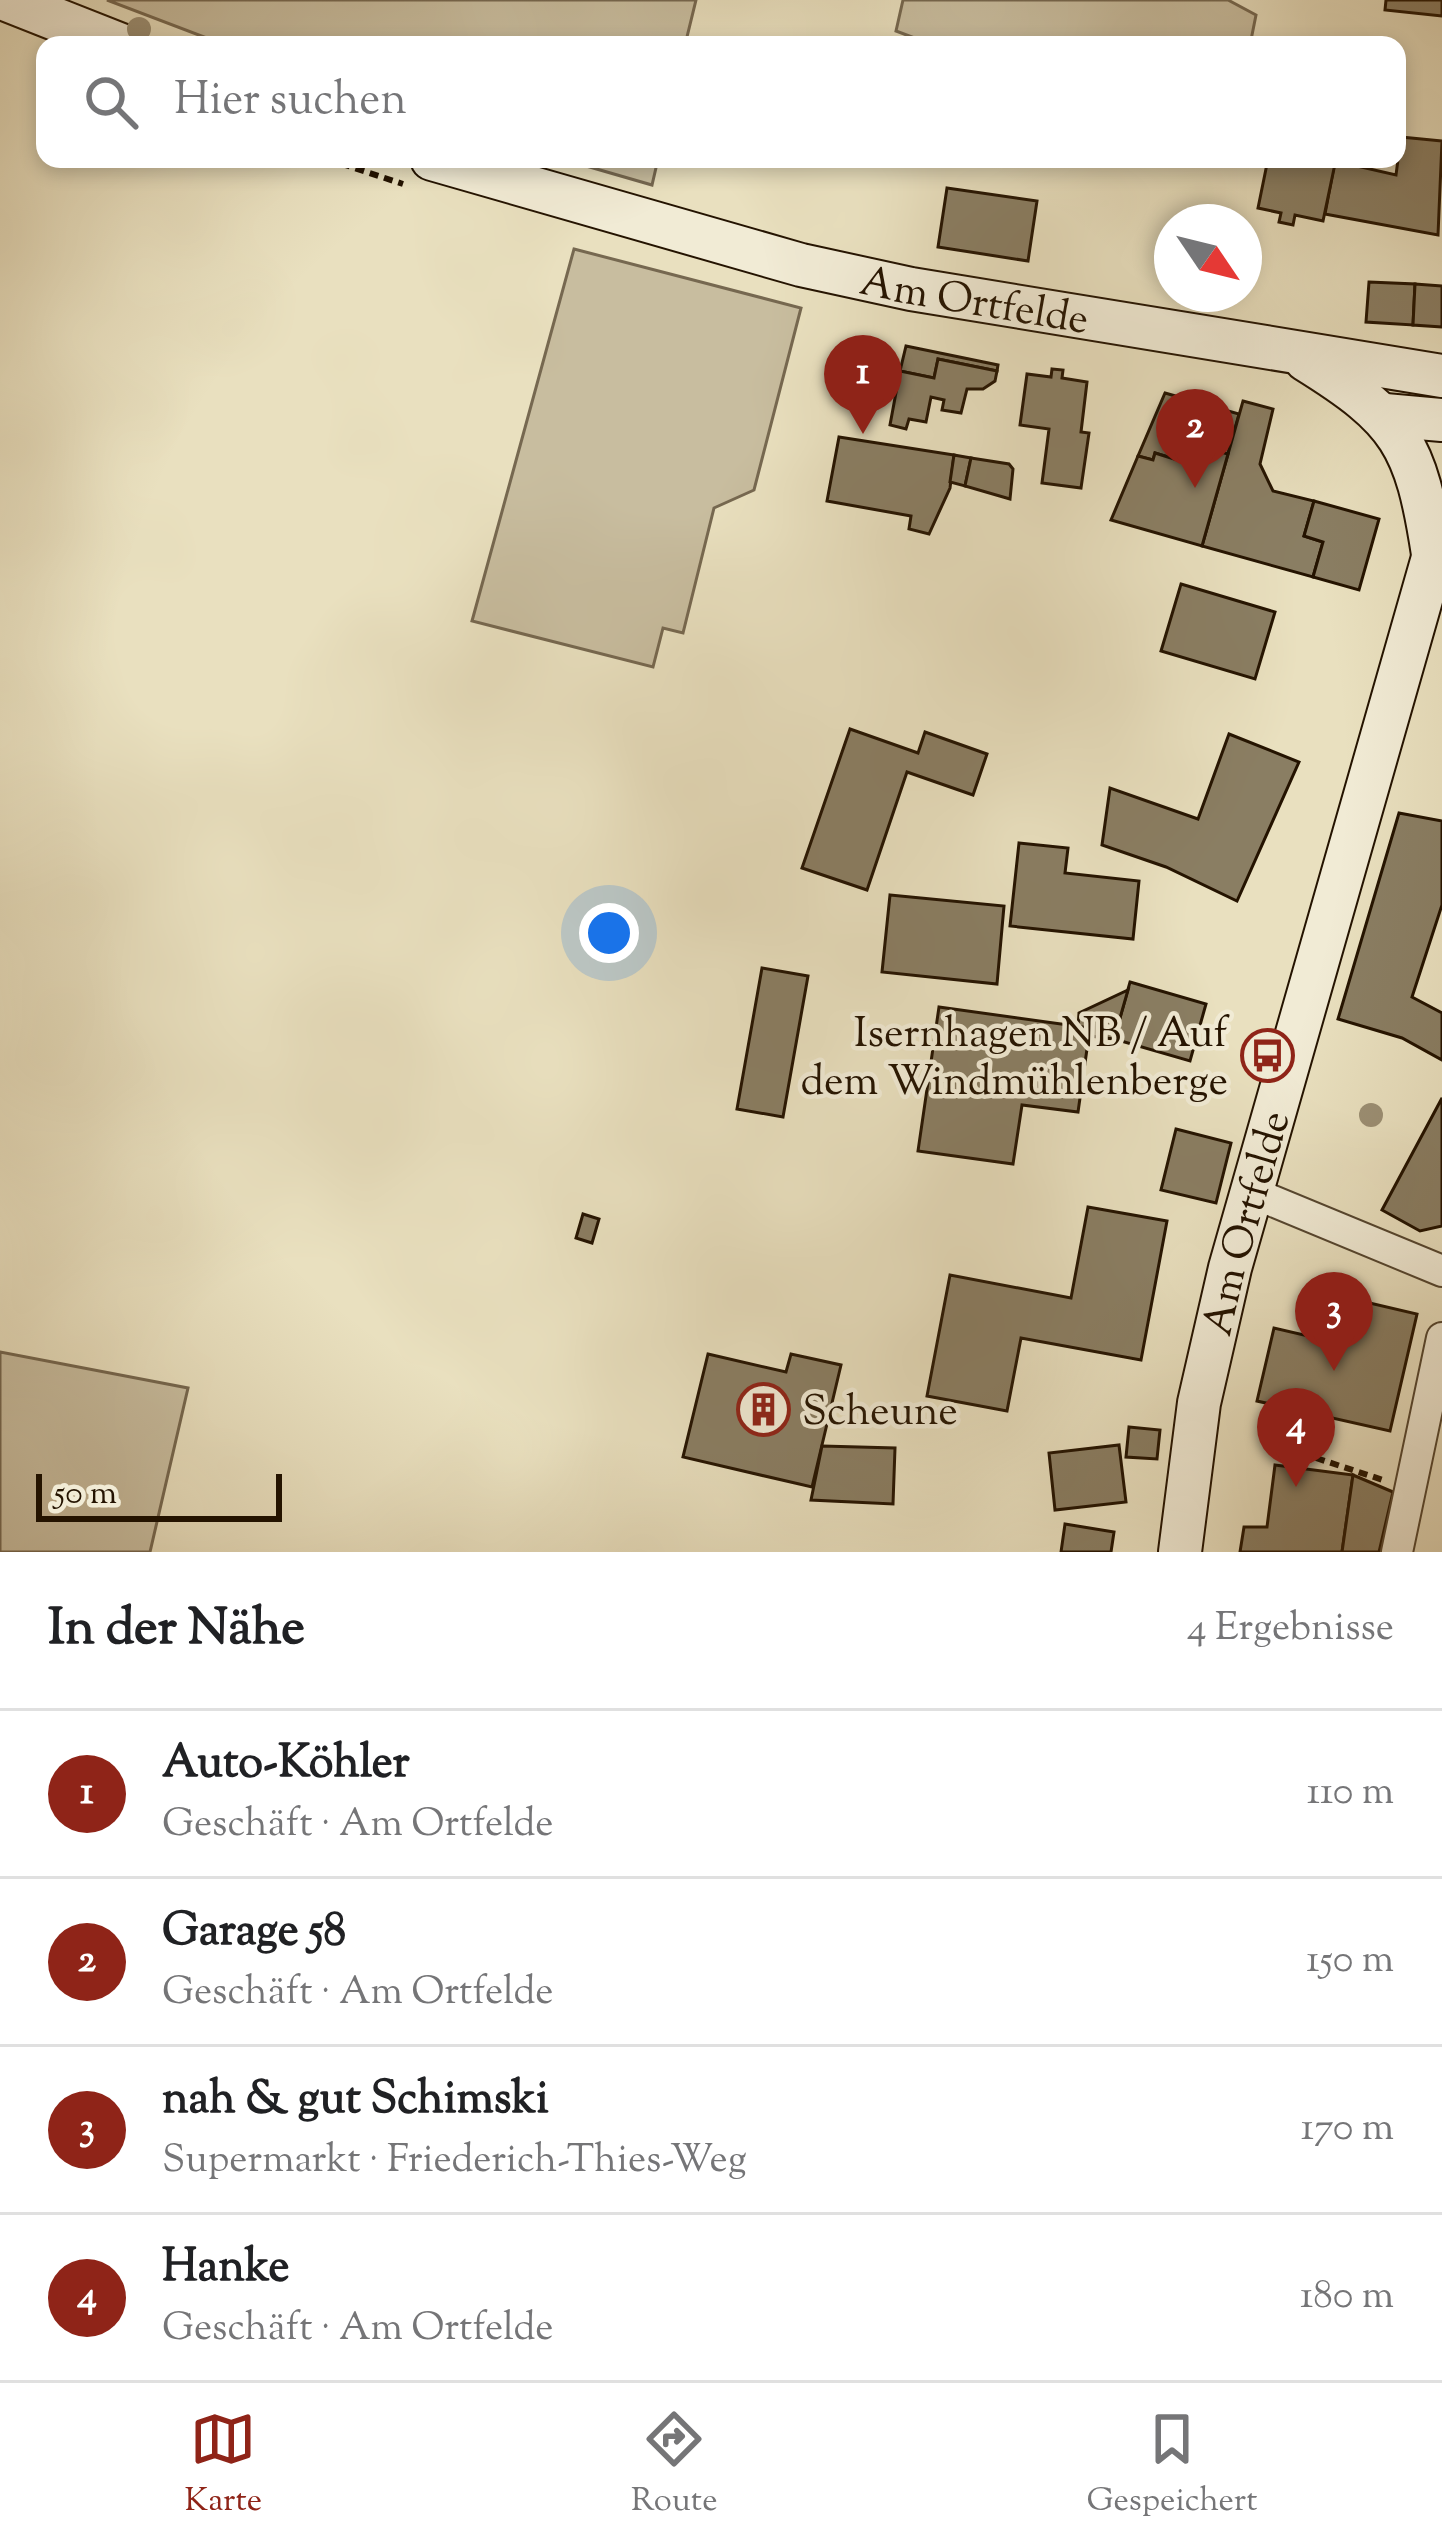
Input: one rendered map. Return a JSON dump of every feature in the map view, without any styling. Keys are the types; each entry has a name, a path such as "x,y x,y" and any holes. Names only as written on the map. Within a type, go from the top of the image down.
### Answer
{"main road":[{"path":"8,0 98,36"},
{"name":"Am Ortfelde","path":"463,168 801,265 911,289 1442,376"},
{"name":"Am Ortfelde","path":"1180,1552 1199,1403 1251,1192 1438,540 1411,457 1385,415 1290,350"},
{"name":"Am Ortfelde","path":"1385,415 1442,420"}],"street":[{"path":"1251,1192 1442,1271"},
{"path":"1397,1552 1442,1338"}],"path":[{"path":"1316,1458 1409,1488"}],"shaded area":[{"path":"107,0 696,0 687,36 201,36"},
{"path":"903,0 1228,0 1256,15 1252,36 909,36 896,31"},
{"path":"593,168 656,168 652,185"},
{"path":"574,249 801,308 754,490 714,508 683,633 663,628 653,667 472,621"},
{"path":"0,1352 188,1388 150,1552 0,1552"}],"building":[{"path":"1386,0 1442,0 1442,16 1385,10"},
{"path":"1406,137 1442,141 1438,235 1325,214 1334,168 1396,175 1397,168 1406,168"},
{"path":"1266,168 1334,168 1323,221 1295,215 1293,225 1279,222 1281,213 1259,204"},
{"path":"947,188 1037,201 1028,261 938,247"},
{"path":"1369,282 1415,284 1413,325 1366,322"},
{"path":"1415,284 1442,286 1442,327 1413,325"},
{"path":"906,346 998,365 997,371 938,359 934,378 900,371"},
{"path":"938,359 997,371 995,381 983,389 967,389 961,413 942,410 944,400 931,397 926,422 909,419 906,429 890,425 900,371 934,378"},
{"path":"1052,369 1063,370 1062,378 1087,382 1081,432 1089,433 1081,488 1042,483 1049,429 1020,425 1027,374 1051,377"},
{"path":"1165,393 1239,414 1228,454 1189,443 1184,462 1155,453 1153,460 1138,456"},
{"path":"1243,401 1273,409 1260,464 1273,491 1314,501 1304,536 1323,542 1313,577 1202,546"},
{"path":"839,437 954,455 950,488 929,534 909,529 911,516 827,501"},
{"path":"1189,443 1228,454 1202,546 1111,520 1138,456 1153,460 1155,453 1184,462"},
{"path":"954,455 971,458 965,486 950,482"},
{"path":"971,458 1009,464 1013,469 1010,499 965,486"},
{"path":"1314,501 1379,519 1359,590 1313,577 1323,542 1304,536"},
{"path":"1181,584 1275,612 1255,679 1161,651"},
{"path":"850,729 918,753 925,732 987,754 973,795 907,772 867,890 802,868"},
{"path":"1229,734 1299,762 1237,901 1166,867 1102,845 1110,788 1198,819"},
{"path":"1399,813 1442,821 1442,905 1412,997 1442,1013 1442,1060 1402,1038 1338,1019"},
{"path":"1019,843 1068,848 1065,873 1139,881 1133,939 1010,926"},
{"path":"890,895 1004,906 997,984 882,972"},
{"path":"762,968 808,976 783,1117 737,1109"},
{"path":"1130,982 1206,1004 1190,1061 1114,1039"},
{"path":"1128,990 1114,1039 1089,1036 1090,1028 1078,1027 1079,1013"},
{"path":"939,1007 1090,1028 1078,1112 1022,1105 1013,1164 918,1151"},
{"path":"1442,1098 1442,1226 1420,1231 1382,1210"},
{"path":"1176,1129 1231,1143 1216,1203 1161,1190"},
{"path":"1088,1207 1167,1221 1141,1360 1021,1338 1007,1411 927,1396 950,1275 1071,1298"},
{"path":"583,1214 599,1219 592,1243 576,1238"},
{"path":"1344,1297 1417,1314 1390,1431 1257,1401 1274,1328 1334,1342"},
{"name":"Scheune","path":"708,1354 786,1372 791,1354 841,1365 812,1487 683,1457"},
{"path":"1129,1427 1160,1430 1157,1459 1126,1457"},
{"path":"1119,1445 1126,1502 1055,1510 1049,1453"},
{"path":"822,1446 895,1448 893,1504 811,1500"},
{"path":"1275,1465 1353,1475 1342,1552 1240,1552 1244,1527 1267,1527"},
{"path":"1353,1475 1393,1492 1379,1552 1342,1552"},
{"path":"1065,1524 1114,1532 1111,1552 1061,1552"}],"place":[{"name":"Auto-Köhler","path":"863,434"},
{"name":"Garage 58","path":"1195,488"},
{"name":"Isernhagen NB / Auf dem Windmühlenberge","path":"1267,1055"},
{"name":"nah & gut Schimski","path":"1334,1371"},
{"name":"Scheune","path":"763,1409"},
{"name":"Hanke","path":"1296,1487"}]}
